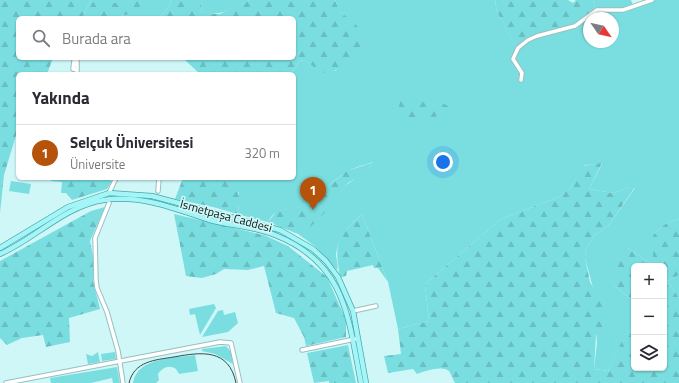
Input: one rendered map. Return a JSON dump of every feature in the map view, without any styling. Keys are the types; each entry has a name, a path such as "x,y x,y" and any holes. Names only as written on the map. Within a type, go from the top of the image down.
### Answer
{"main road":[{"name":"İsmetpaşa Caddesi","path":"0,248 68,207 109,193 130,193 152,196 171,202 214,211 280,230 313,249 326,261 338,277 353,311 366,383"},
{"path":"0,254 71,211 103,200 135,198 212,220 274,234 303,250 319,263 340,292 348,317 360,383"},
{"path":"214,211 218,217 212,220 208,214 214,211"}],"street":[{"path":"521,80 522,73 513,59 518,48 528,40 575,26 597,10 623,10 652,0"},
{"path":"109,193 115,180"},
{"path":"158,191 159,180"},
{"path":"168,207 171,202"},
{"path":"109,203 95,238 95,269 97,288 108,318 124,383"},
{"path":"353,311 376,306"},
{"path":"302,350 358,338"},
{"path":"6,383 120,363 220,342 232,343 240,383"}],"green space":[{"path":"0,0 91,0 83,16 16,16 16,60 52,60 48,72 16,72 16,136 4,175 0,213"},
{"path":"91,0 171,0 169,7 161,16 83,16"},
{"path":"97,0 120,4 145,0 140,7 134,11 119,16 87,16 92,3"},
{"path":"171,0 202,0 201,11 220,14 250,0 335,0 341,11 357,25 360,30 363,38 363,47 359,55 351,61 335,71 327,73 317,70 303,60 299,62 292,72 198,72 185,60 296,60 296,16 161,16 169,7"},
{"path":"202,0 250,0 232,9 214,14 201,11"},
{"path":"335,0 495,0 497,12 515,44 581,22 583,20 583,48 619,48 619,12 591,12 596,10 593,0 631,0 633,5 652,0 679,0 679,219 665,224 653,235 653,263 650,263 628,248 613,284 631,299 631,323 608,371 594,369 597,343 593,288 585,258 586,249 594,236 609,225 635,188 630,187 613,193 589,189 602,164 585,165 571,187 559,197 501,219 425,284 429,321 398,329 388,282 362,214 353,222 339,242 336,254 338,266 337,270 316,247 298,234 313,224 346,185 367,171 373,162 350,170 335,180 306,204 299,207 282,210 271,217 268,222 237,214 239,207 239,193 229,180 296,180 296,72 292,72 299,62 303,60 318,70 336,71 360,30 340,11"},
{"path":"495,0 568,0 573,3 576,0 593,0 596,10 591,12 583,12 583,20 579,24 538,35 517,48 497,12"},
{"path":"400,100 444,104 452,108 431,119 408,127 400,120"},
{"path":"374,162 365,174 350,181 346,185 319,219 298,234 268,222 277,211 299,207 307,203 347,171"},
{"path":"602,163 589,189 613,193 630,187 635,187 609,225 594,236 586,249 585,258 590,282 602,303 609,328 596,335 594,369 608,371 631,321 631,371 667,371 667,263 653,263 653,235 665,224 679,219 679,275 668,281 679,298 679,383 455,383 449,371 446,369 433,369 417,374 413,369 388,373 384,356 401,354 398,329 429,321 425,284 501,219 559,197 571,187 583,166"},
{"path":"182,180 229,180 235,186 239,194 239,204 237,214 175,199"},
{"path":"11,181 31,184 29,194 9,191"},
{"path":"51,181 112,181 107,189 72,200 66,193 61,193 62,182"},
{"path":"105,207 90,241 93,256 93,281 100,309 69,318 70,342 46,347 43,335 22,338 7,345 0,338 0,261 91,211"},
{"path":"174,214 264,235 288,246 327,277 346,320 346,337 306,346 304,337 294,318 276,313 264,266 248,270 224,269 216,274 202,278 186,276"},
{"path":"362,214 388,282 378,268 374,268 373,265 347,271 346,276 341,277 340,275 337,255 342,235"},
{"path":"628,248 650,263 631,263 631,299 613,284 615,267"},
{"path":"679,275 679,298 668,281"},
{"path":"214,304 216,308 200,335 195,314 190,315 189,309"},
{"path":"223,310 224,315 235,312 238,323 228,332 202,337 218,311"},
{"path":"348,345 356,383 329,383 329,381 314,383 307,353"},
{"path":"226,346 231,352 233,364 215,354 202,351 202,349"},
{"path":"98,352 100,362 88,364 86,354 92,356"},
{"path":"115,352 116,359 102,361 101,354"},
{"path":"195,355 198,371 179,374 176,369 168,367 164,368 158,374 159,380 156,383 133,383 136,374 149,364 168,358"},
{"path":"117,367 120,383 113,383 112,378 91,383 51,383 50,378"}],"tram line":[{"path":"129,383 135,370 146,363 160,359 194,354 212,355 220,358 227,363 236,383"}],"place":[{"name":"Selçuk Üniversitesi","path":"313,210"}]}
